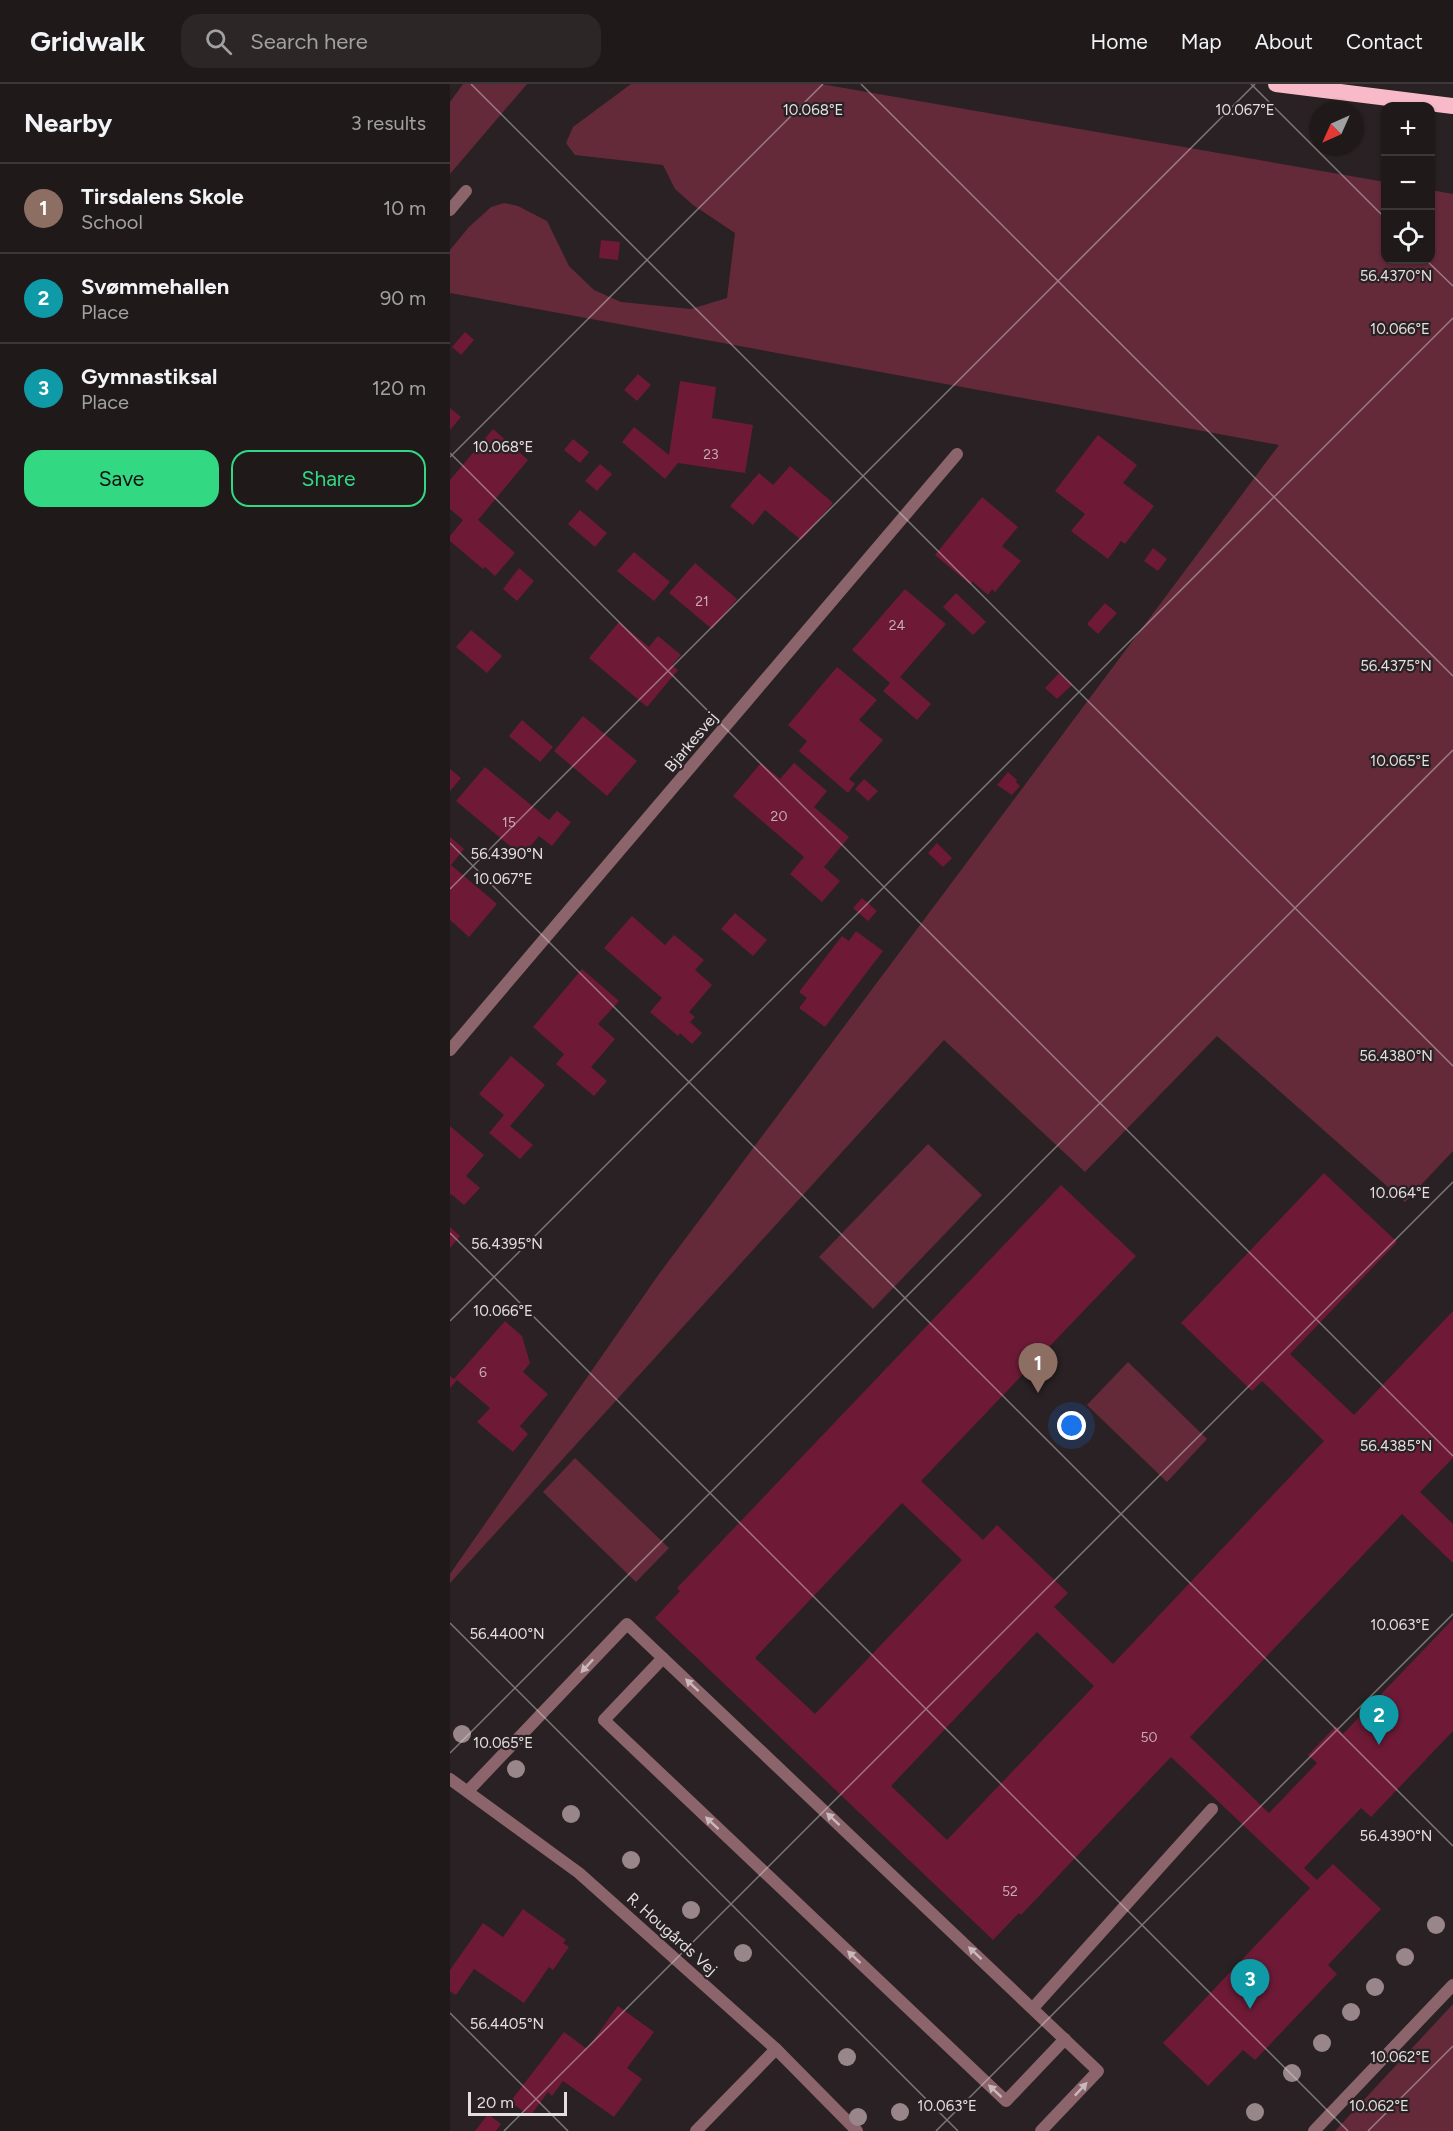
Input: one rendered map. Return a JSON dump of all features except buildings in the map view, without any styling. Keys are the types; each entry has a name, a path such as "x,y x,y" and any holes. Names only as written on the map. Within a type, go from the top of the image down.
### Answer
{"highway":[{"path":"1276,84 1453,106"}],"street":[{"path":"450,210 466,191"},
{"name":"Bjarkesvej","path":"450,1050 957,454"},
{"path":"468,1791 627,1624 1098,2071 1041,2131"},
{"path":"663,1658 604,1720 1006,2101 1065,2039"},
{"name":"R. Hougårds Vej","path":"450,1779 579,1873 776,2049 857,2131"},
{"path":"1033,2008 1212,1809"},
{"path":"1314,2131 1453,1985"},
{"path":"696,2131 776,2049"}],"shaded area":[{"path":"463,84 527,84 450,174 450,102"},
{"path":"631,84 821,84 1381,181 1381,264 1435,264 1435,191 1453,194 1453,1151 1405,1202 1217,1036 1085,1172 944,1040 450,1583 450,1574 659,1274 1279,445 450,293 450,250 469,227 491,207 504,203 518,206 547,221 569,266 594,290 621,302 691,309 727,298 735,233 693,205 675,189 663,165 575,155 566,143 573,127"},
{"path":"928,1144 982,1195 873,1309 819,1257"},
{"path":"1128,1362 1207,1439 1167,1482 1087,1405"},
{"path":"575,1458 669,1548 636,1582 543,1492"},
{"path":"1453,2004 1453,2131 1335,2131"}],"place":[{"name":"Tirsdalens Skole","path":"1038,1393"},
{"name":"Svømmehallen","path":"1379,1745"},
{"name":"Gymnastiksal","path":"1250,2009"}]}
